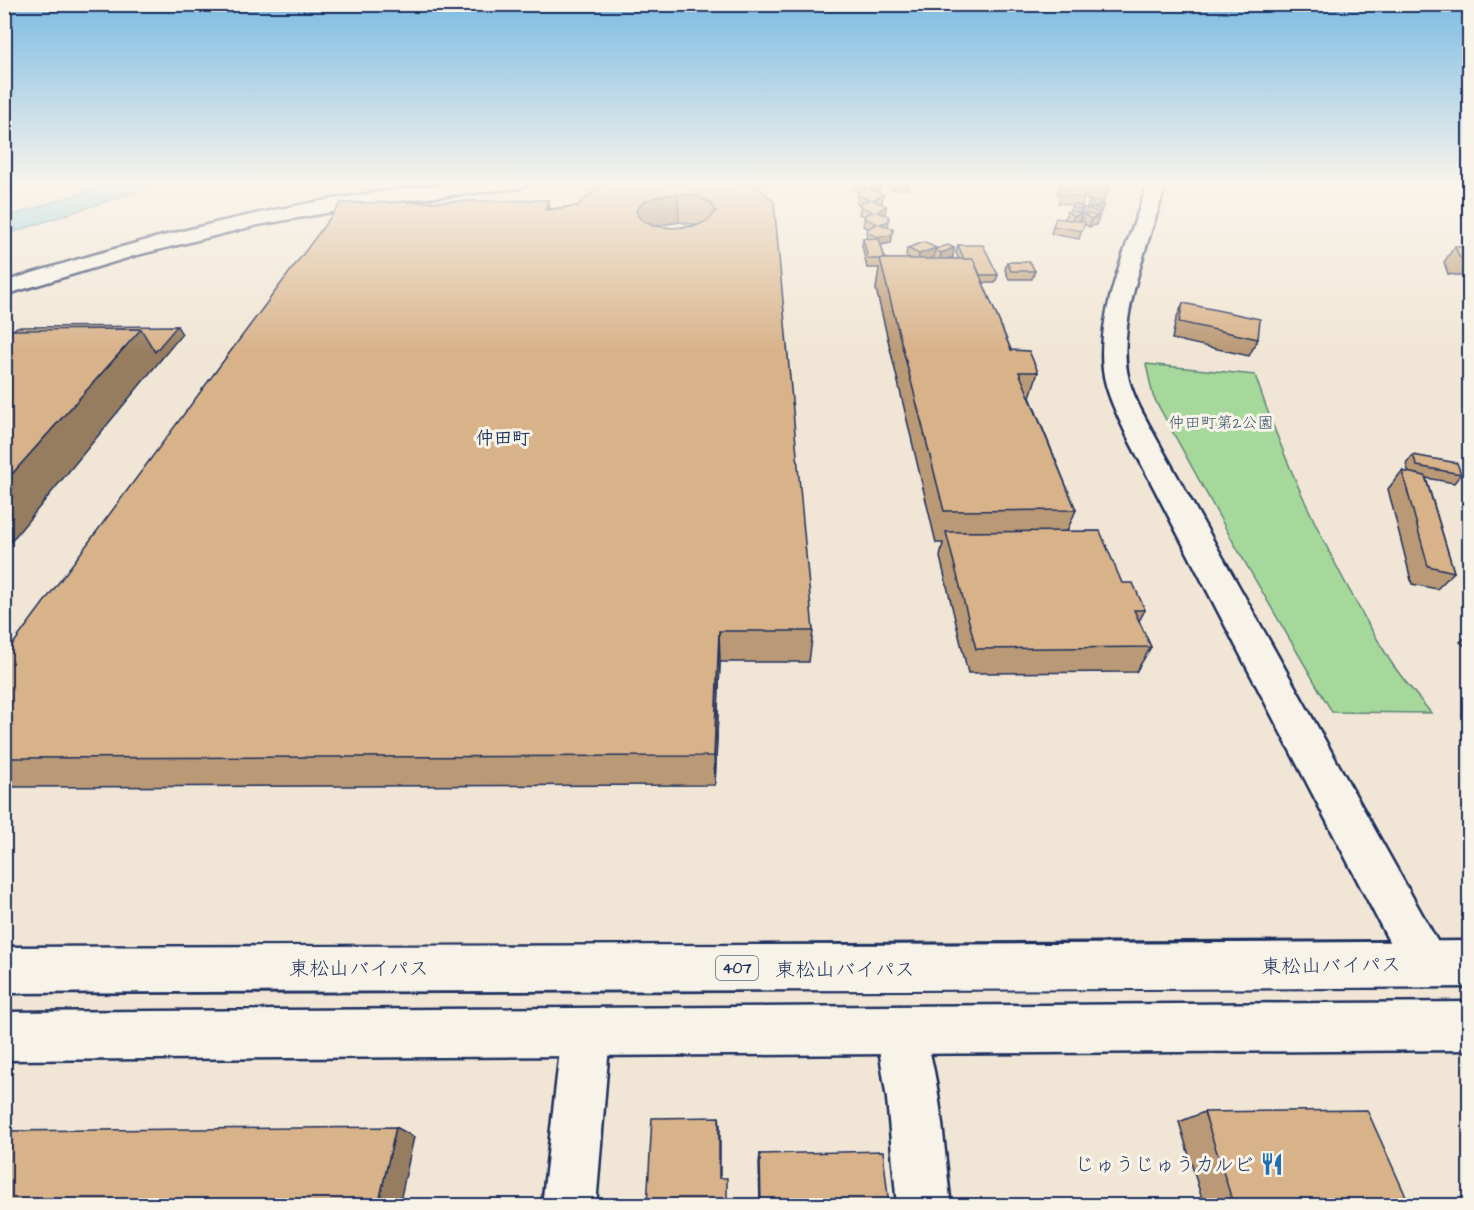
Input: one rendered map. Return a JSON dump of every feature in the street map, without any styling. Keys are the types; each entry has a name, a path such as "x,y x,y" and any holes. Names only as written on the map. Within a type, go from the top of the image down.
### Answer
{"main road":[{"path":"4,289 133,250 178,239"},
{"path":"1141,239 1118,321 1114,362 1118,382 1142,438 1425,964"},
{"name":"東松山バイパス","path":"4,970 587,967 934,969 1470,964"},
{"path":"4,1036 1470,1026"},
{"path":"900,1030 912,1099 924,1206"},
{"path":"569,1206 586,1033"}],"green space":[{"name":"仲田町第2公園","path":"1146,364 1255,375 1297,485 1331,556 1389,659 1431,713 1332,712 1232,540 1153,396"}],"building":[{"path":"314,239 777,239 813,631 719,631 714,756 4,758 4,656"},
{"path":"863,239 879,239 885,259 868,259"},
{"path":"924,242 936,248 919,254 907,248"},
{"path":"948,245 954,248 941,253 935,249"},
{"path":"958,245 983,245 998,275 980,275 973,259 964,259"},
{"path":"1455,246 1470,249 1470,259 1459,257"},
{"path":"880,259 973,259 1011,350 1029,351 1038,372 1019,372 1076,510 944,511"},
{"path":"1007,262 1030,262 1035,271 1011,271"},
{"path":"1183,303 1260,319 1258,339 1179,322"},
{"path":"177,326 155,352 141,329 13,330 17,327"},
{"path":"141,329 4,483 4,330"},
{"path":"1413,455 1457,463 1461,474 1417,466"},
{"path":"1402,471 1425,476 1454,572 1428,566"},
{"path":"1100,531 1122,583 1133,583 1145,610 1134,610 1151,647 976,649 946,532"},
{"name":"じゅうじゅうカルビ","path":"1367,1110 1408,1201 1420,1201 1422,1206 1234,1206 1204,1112"},
{"path":"719,1117 719,1178 727,1178 727,1206 647,1206 652,1118"},
{"path":"396,1127 378,1206 4,1206 4,1131"},
{"path":"883,1151 889,1206 761,1206 760,1154"}],"place":[{"name":"じゅうじゅうカルビ","path":"1272,1164"}],"district":[{"name":"仲田町","path":"503,438"}]}
